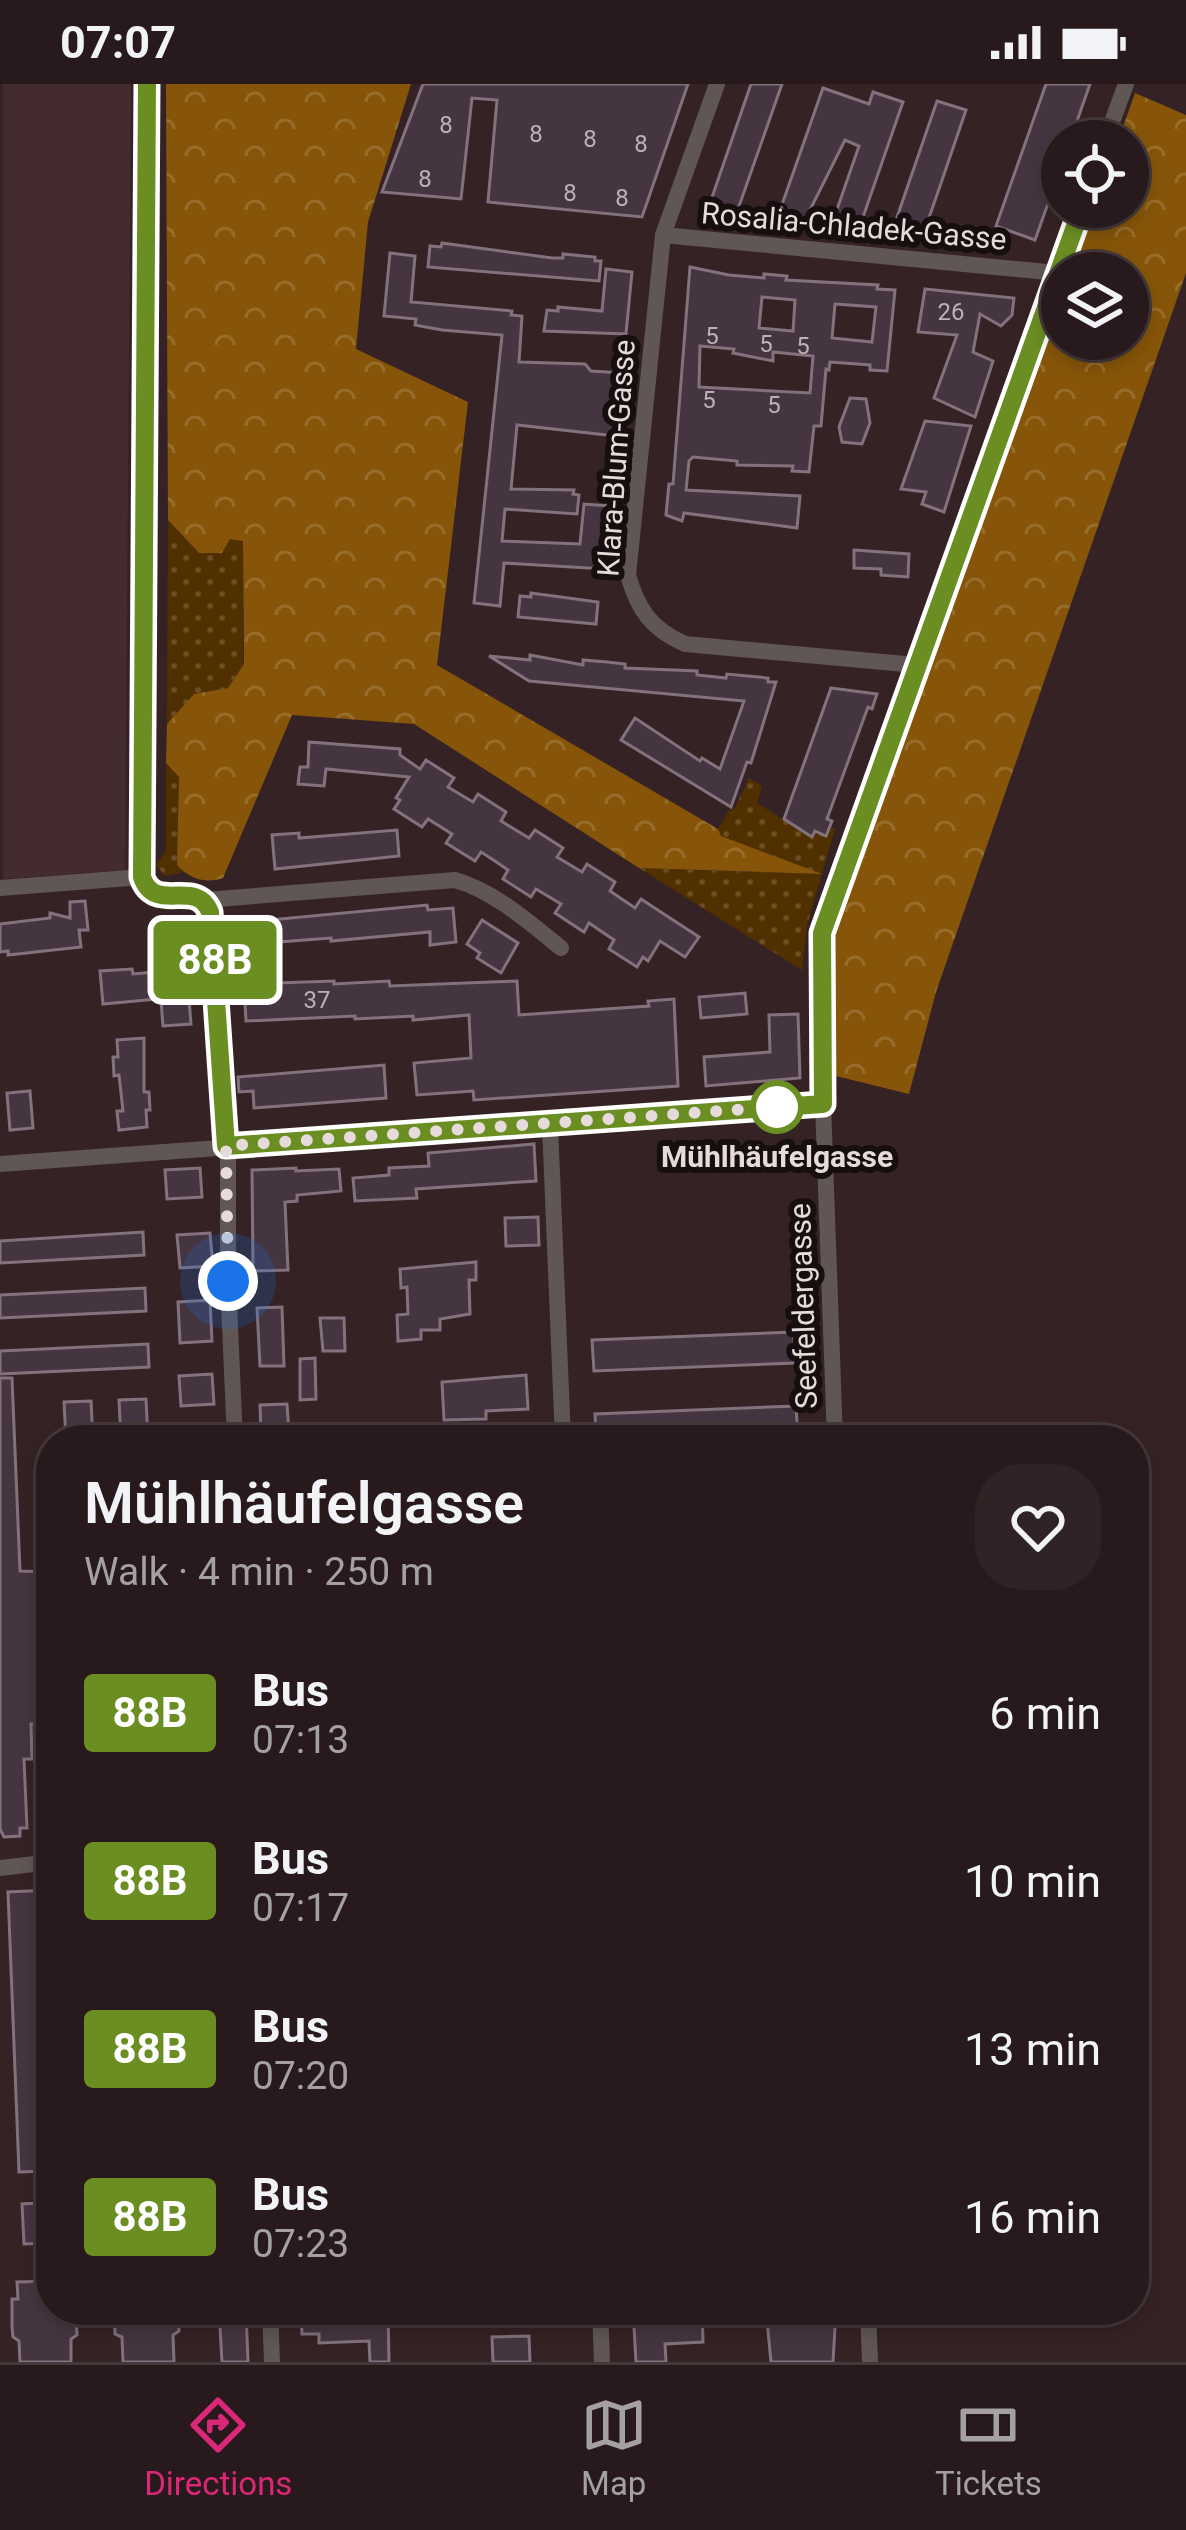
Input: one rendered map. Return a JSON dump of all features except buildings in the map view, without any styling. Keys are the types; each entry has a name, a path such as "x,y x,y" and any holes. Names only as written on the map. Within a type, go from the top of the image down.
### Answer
{"street":[{"path":"147,84 142,877 155,896 197,895 205,901 214,942 235,1425"},
{"name":"Rosalia-Chladek-Gasse","path":"717,84 663,235 1041,271"},
{"path":"1113,120 1126,84"},
{"name":"Klara-Blum-Gasse","path":"663,235 628,574 635,601 664,635 685,644 916,664"},
{"name":"Seefeldergasse","path":"834,1425 822,933 1041,317"},
{"path":"0,888 142,877"},
{"path":"205,901 455,880 530,922 561,948"},
{"path":"0,1164 823,1104"},
{"path":"550,1124 562,1425"},
{"path":"0,1868 36,1864"},
{"path":"271,2325 272,2362"},
{"path":"601,2325 602,2362"},
{"path":"869,2325 870,2362"}],"shaded area":[{"path":"3,84 131,84 125,870 3,879"},
{"path":"168,520 199,553 230,539 243,540 243,665 228,688 194,694 167,724"},
{"path":"166,763 179,777 177,865 183,872 165,876 156,865 166,851"},
{"path":"749,778 762,786 757,803 811,837 818,822 819,833 826,836 829,827 835,829 807,925 802,970 639,868 818,874 721,836 718,829 735,808"}],"green space":[{"path":"166,84 411,84 368,222 356,349 468,402 437,665 718,829 721,836 822,874 639,868 414,724 292,715 223,878 198,879 177,865 179,777 166,763 167,724 194,694 228,688 244,664 243,541 230,539 222,553 199,553 168,520"},
{"path":"1135,93 1186,115 1186,273 936,992 909,1094 836,1076 832,941 891,763 1041,352 1041,360 1149,360 1149,252 1078,252 1086,228 1149,228 1149,120 1125,120"}],"bus line":[{"name":"88B","path":"147,84 142,877 155,896 197,895 210,912 226,1146 823,1104 822,933 1074,228"}],"place":[{"name":"Mühlhäufelgasse","path":"777,1107"}],"route":[{"path":"228,1281 226,1146 777,1107"}]}
